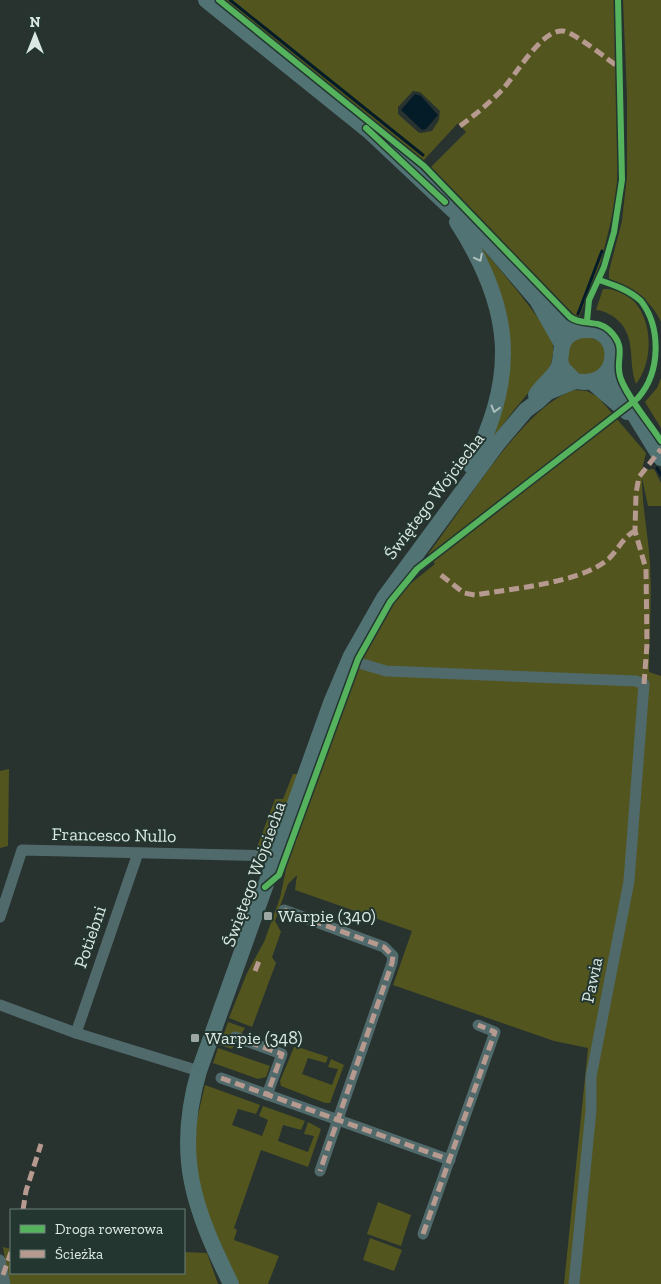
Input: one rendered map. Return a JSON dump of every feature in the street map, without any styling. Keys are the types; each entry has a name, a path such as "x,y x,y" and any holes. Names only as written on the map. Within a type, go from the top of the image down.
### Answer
{"street":[{"path":"206,0 369,130 489,244 537,300 561,352 563,369 575,381 592,382 603,377 610,368 613,358 612,348 607,339 594,331 579,330 568,324 553,309 537,300"},
{"path":"445,202 486,272 498,310 503,351 501,386 496,408 483,444 456,500"},
{"path":"561,352 569,335 579,330"},
{"name":"Świętego Wojciecha","path":"232,1284 202,1221 190,1176 188,1128 190,1107 199,1072 276,856 349,660 367,625 389,590 526,410 538,390 558,368 561,352"},
{"path":"610,368 613,380 661,458"},
{"name":"Świętego Wojciecha","path":"526,410 548,392 575,381"},
{"path":"592,382 636,420"},
{"name":"Pawia","path":"349,660 386,671 636,681 644,684 628,881 591,1076 591,1110 574,1284"},
{"name":"Francesco Nullo","path":"0,917 22,850 276,856"},
{"name":"Potiebni","path":"76,1032 138,853"},
{"path":"284,910 384,947 393,956 320,1171"},
{"path":"0,1005 199,1072"},
{"path":"423,1234 495,1032 478,1025"},
{"path":"235,1037 282,1054 267,1095"},
{"path":"221,1078 450,1160"},
{"path":"0,1260 5,1284"}],"shaded area":[{"path":"223,0 614,0 619,146 616,200 601,262 579,317 574,317 568,311 430,168 466,132 458,123 423,161","holes":["413,91 420,92 440,111 439,120 432,131 421,133 398,114 398,107"]},
{"path":"623,0 661,0 661,322 652,307 640,295 609,279 609,271 622,221 627,175 627,97"},
{"path":"476,241 531,308 553,344 553,356 550,367 490,442 507,378"},
{"path":"603,289 619,291 631,298 640,310 646,324 649,340 648,356 644,371 636,384 633,375 631,348 626,332 614,317 603,311 596,310"},
{"path":"579,333 607,344 603,375 572,376 564,348"},
{"path":"661,378 661,428 645,402 657,388"},
{"path":"575,390 587,391 598,397 646,453 642,470 654,469 661,483 661,506 648,506 642,478 651,577 649,672 661,676 661,1284 564,1284 588,1048 554,1041 393,985 412,931 295,890 297,875 288,884 275,921 281,932 272,957 276,963 252,1027 229,1018 247,973 264,942 280,898 290,850 355,672 369,642 389,609 410,584 435,564 428,554 495,461 535,415 555,399"},
{"path":"9,769 8,846 0,848 0,771"},
{"path":"293,774 298,774 274,845 256,850 275,799 283,799"},
{"path":"228,1022 245,1028 232,1049 220,1045"},
{"path":"294,1047 328,1057 326,1063 308,1058 302,1074 332,1085 338,1069 328,1067 331,1059 344,1065 330,1103 325,1103 281,1086 280,1081"},
{"path":"218,1048 270,1066 266,1077 258,1079 213,1063"},
{"path":"205,1085 260,1105 256,1114 238,1109 232,1125 262,1136 268,1120 259,1116 263,1106 305,1121 301,1130 283,1125 278,1141 308,1152 314,1136 304,1134 308,1122 321,1129 308,1167 261,1150 234,1228 237,1230 234,1240 279,1256 268,1284 239,1284 217,1237 205,1204 197,1170 195,1136"},
{"path":"378,1202 411,1215 401,1246 367,1234"},
{"path":"370,1238 402,1250 394,1271 363,1260"},
{"path":"3,1247 10,1249 10,1274 185,1274 185,1252 207,1253 218,1284 9,1284"}],"water":[{"path":"415,94 421,96 438,115 426,129 422,130 401,110"}],"waterway":[{"path":"230,0 423,155"},
{"path":"578,314 602,251"},
{"path":"657,468 661,475"}],"marked path":[{"path":"460,126 501,91 537,45 555,32 563,31 575,36 620,68"},
{"path":"644,684 647,644 646,569 635,531 636,493 639,477 661,449"},
{"path":"441,575 464,593 475,595 561,580 594,569 606,561 627,537 635,531"},
{"path":"284,910 384,947 393,956 320,1171"},
{"path":"255,971 259,961"},
{"path":"423,1234 495,1032 478,1025"},
{"path":"235,1037 282,1054 267,1095"},
{"path":"221,1078 450,1160"},
{"path":"23,1209 26,1191 41,1144"},
{"path":"3,1275 10,1255"}],"cycle path":[{"path":"219,0 424,166 570,317 575,320 600,325 609,330 615,336 620,348 619,370 622,383 661,441"},
{"path":"587,321 589,300 604,267 614,232 622,180 618,0"},
{"path":"366,128 445,202"},
{"path":"265,887 279,875 358,659 390,602 417,569 638,398 646,387 651,376 656,350 655,336 648,312 641,301 631,294 599,280"}],"place":[{"name":"Warpie (340)","path":"268,916"},
{"name":"Warpie (348)","path":"195,1038"}]}
